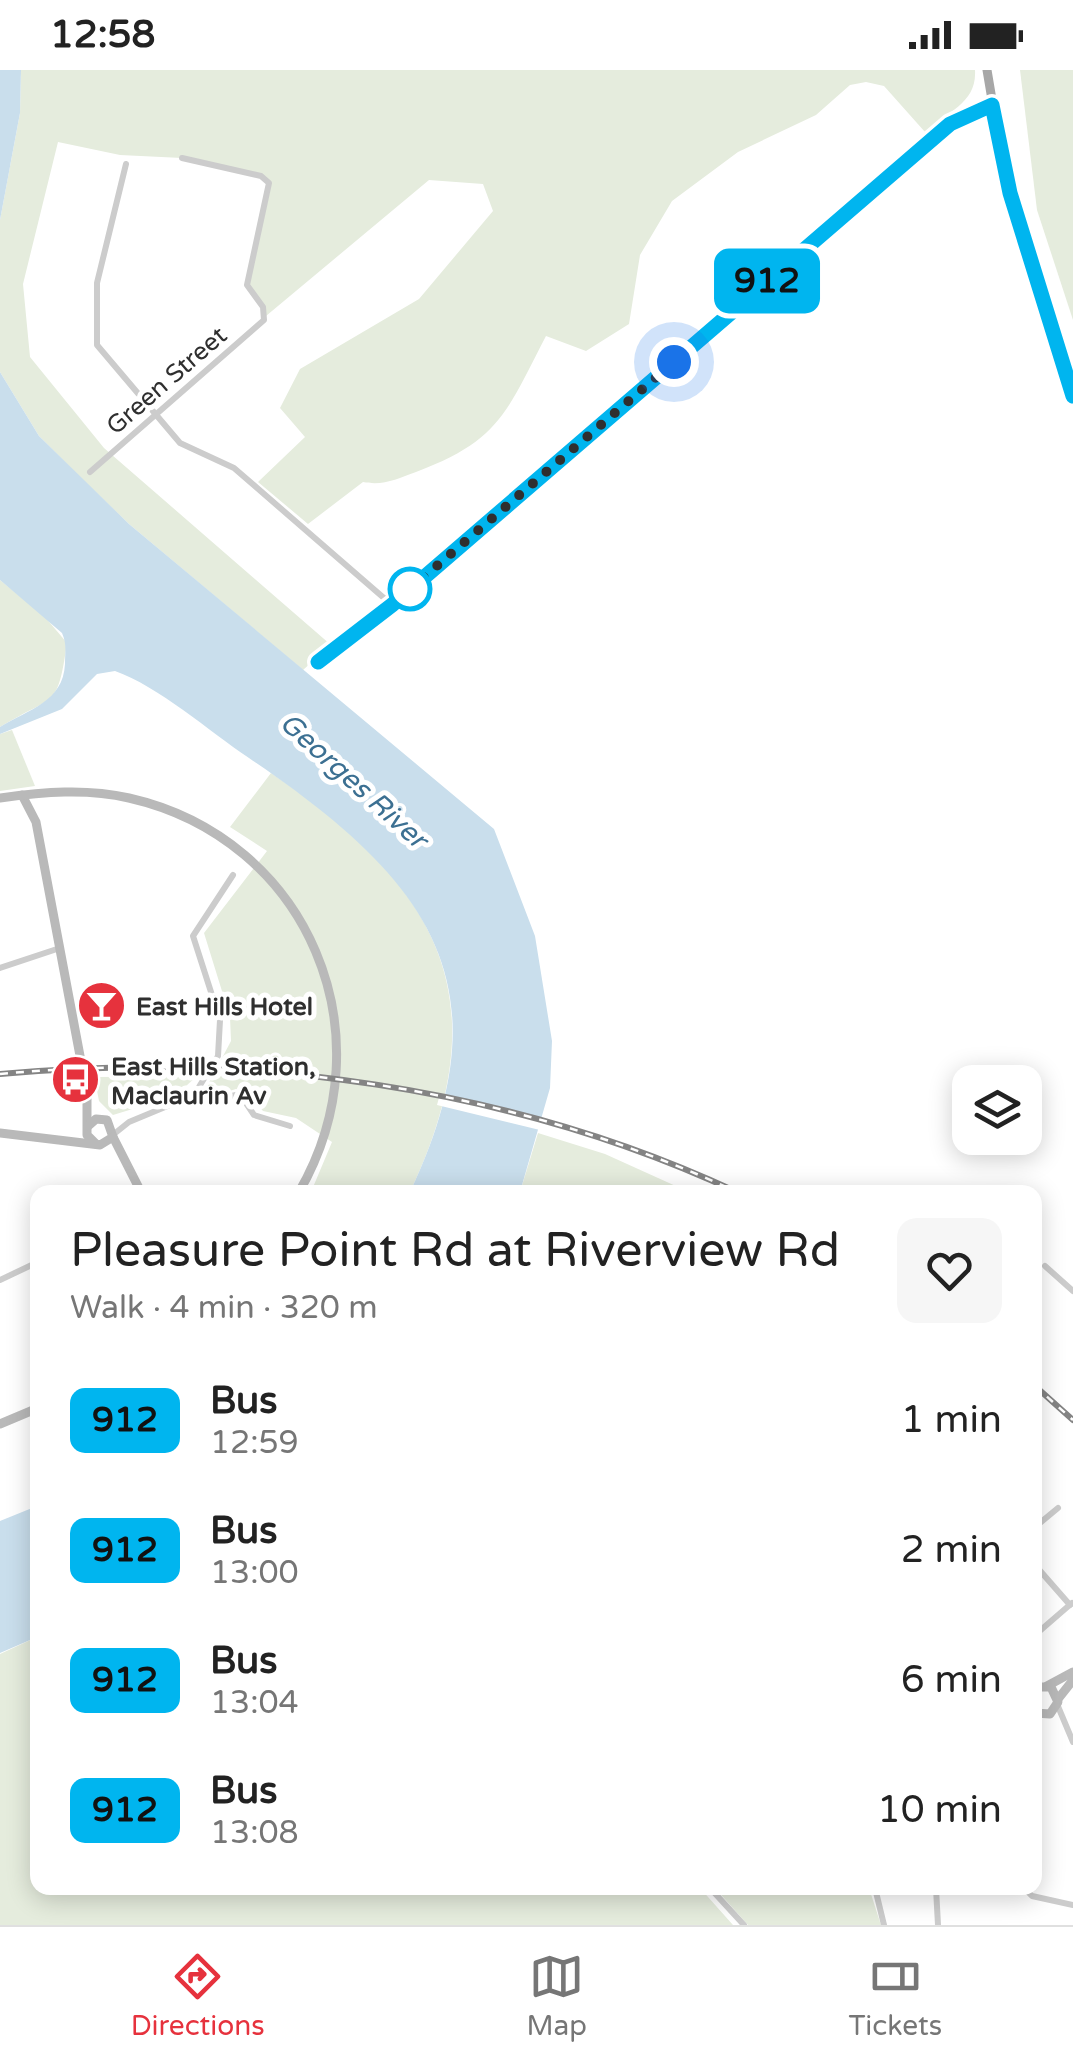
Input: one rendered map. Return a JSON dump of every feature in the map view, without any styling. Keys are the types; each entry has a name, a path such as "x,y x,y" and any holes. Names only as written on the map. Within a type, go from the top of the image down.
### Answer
{"main road":[{"path":"987,70 1008,186 1073,397"},
{"path":"36,822 41,793"},
{"path":"0,798 41,793 103,794 174,812 232,845 278,889 314,946 334,1012 337,1087 324,1140 303,1185"},
{"path":"22,795 36,822 87,1093 88,1128 98,1145 121,1161"},
{"path":"87,1093 105,1119 121,1161 136,1185"},
{"path":"50,1138 68,1138 105,1119"},
{"path":"0,1133 98,1145 113,1136"},
{"path":"0,1424 30,1411"},
{"path":"1042,1684 1073,1672"},
{"path":"1042,1712 1058,1702 1073,1680"},
{"path":"1042,1688 1058,1702"}],"street":[{"path":"318,662 392,605 950,124 992,105"},
{"name":"Green Street","path":"90,472 258,328 266,316 247,285 269,183 261,176 182,158"},
{"path":"126,164 97,283 94,333 100,350 184,446 234,468 392,605"},
{"path":"113,1136 129,1122 194,1095 218,1056 221,1030 193,936 233,875"},
{"path":"0,968 60,948"},
{"path":"194,1095 207,1102 238,1093 246,1098 254,1114 290,1126"},
{"path":"105,1119 129,1122"},
{"path":"0,1280 30,1266"},
{"path":"1045,1266 1073,1291"},
{"path":"1042,1521 1058,1508"},
{"path":"1042,1572 1072,1604 1042,1629"},
{"path":"1058,1702 1064,1727 1073,1741"},
{"path":"1042,1717 1064,1727"},
{"path":"716,1895 744,1925"},
{"path":"876,1895 884,1925"},
{"path":"936,1895 938,1925"},
{"path":"1031,1895 1073,1905"}],"green space":[{"path":"21,70 975,70 966,99 925,132 884,86 866,82 850,85 816,115 738,152 672,201 640,255 629,324 586,351 546,336 510,404 484,435 416,472 384,482 363,482 308,524 258,482 305,437 280,408 300,369 419,299 493,211 483,184 429,180 266,316 248,288 270,190 265,178 182,158 120,155 58,142 23,284 30,357 104,448 331,645 303,670 129,524 82,479 39,436 0,372 0,220 20,113"},
{"path":"1020,70 1073,70 1073,320 1037,210"},
{"path":"0,580 45,617 67,643 60,680 51,697 0,727"},
{"path":"12,730 35,786 0,791 0,734"},
{"path":"271,773 329,815 376,858 413,904 438,952 450,1004 451,1060 437,1123 413,1185 314,1185 332,1142 296,1118 263,1111 248,1093 236,1089 207,1098 203,1094 231,1041 230,1017 204,933 267,851 230,827"},
{"path":"94,1075 197,1076 175,1096 113,1115 99,1101"},
{"path":"538,1133 605,1154 674,1185 522,1185"},
{"path":"30,1640 30,1895 706,1895 733,1925 0,1925 0,1654"},
{"path":"721,1895 871,1895 881,1925 748,1925"}],"water":[{"path":"0,70 21,70 20,113 0,220"},
{"name":"Georges River","path":"0,372 39,436 129,524 494,829 535,936 552,1041 550,1088 522,1185 413,1185 439,1117 452,1051 449,993 433,940 403,891 362,846 310,802 183,710 115,671 97,674 62,709 0,734 0,727 43,703 58,687 65,664 65,641 62,633 0,580"},
{"path":"30,1509 30,1640 0,1653 0,1521"}],"pier":[{"path":"440,1094 547,1120 544,1131 437,1105"}],"railway":[{"path":"0,1074 188,1068 282,1073 376,1085 469,1102 561,1126 720,1185"},
{"path":"1042,1392 1073,1420"}],"bus line":[{"name":"912","path":"318,662 392,605 950,124 992,105 1010,193 1073,396"}],"place":[{"name":"East Hills Hotel","path":"101,1006"},
{"name":"East Hills Station, Maclaurin Av","path":"76,1080"}],"route":[{"path":"410,589 674,362"}]}
